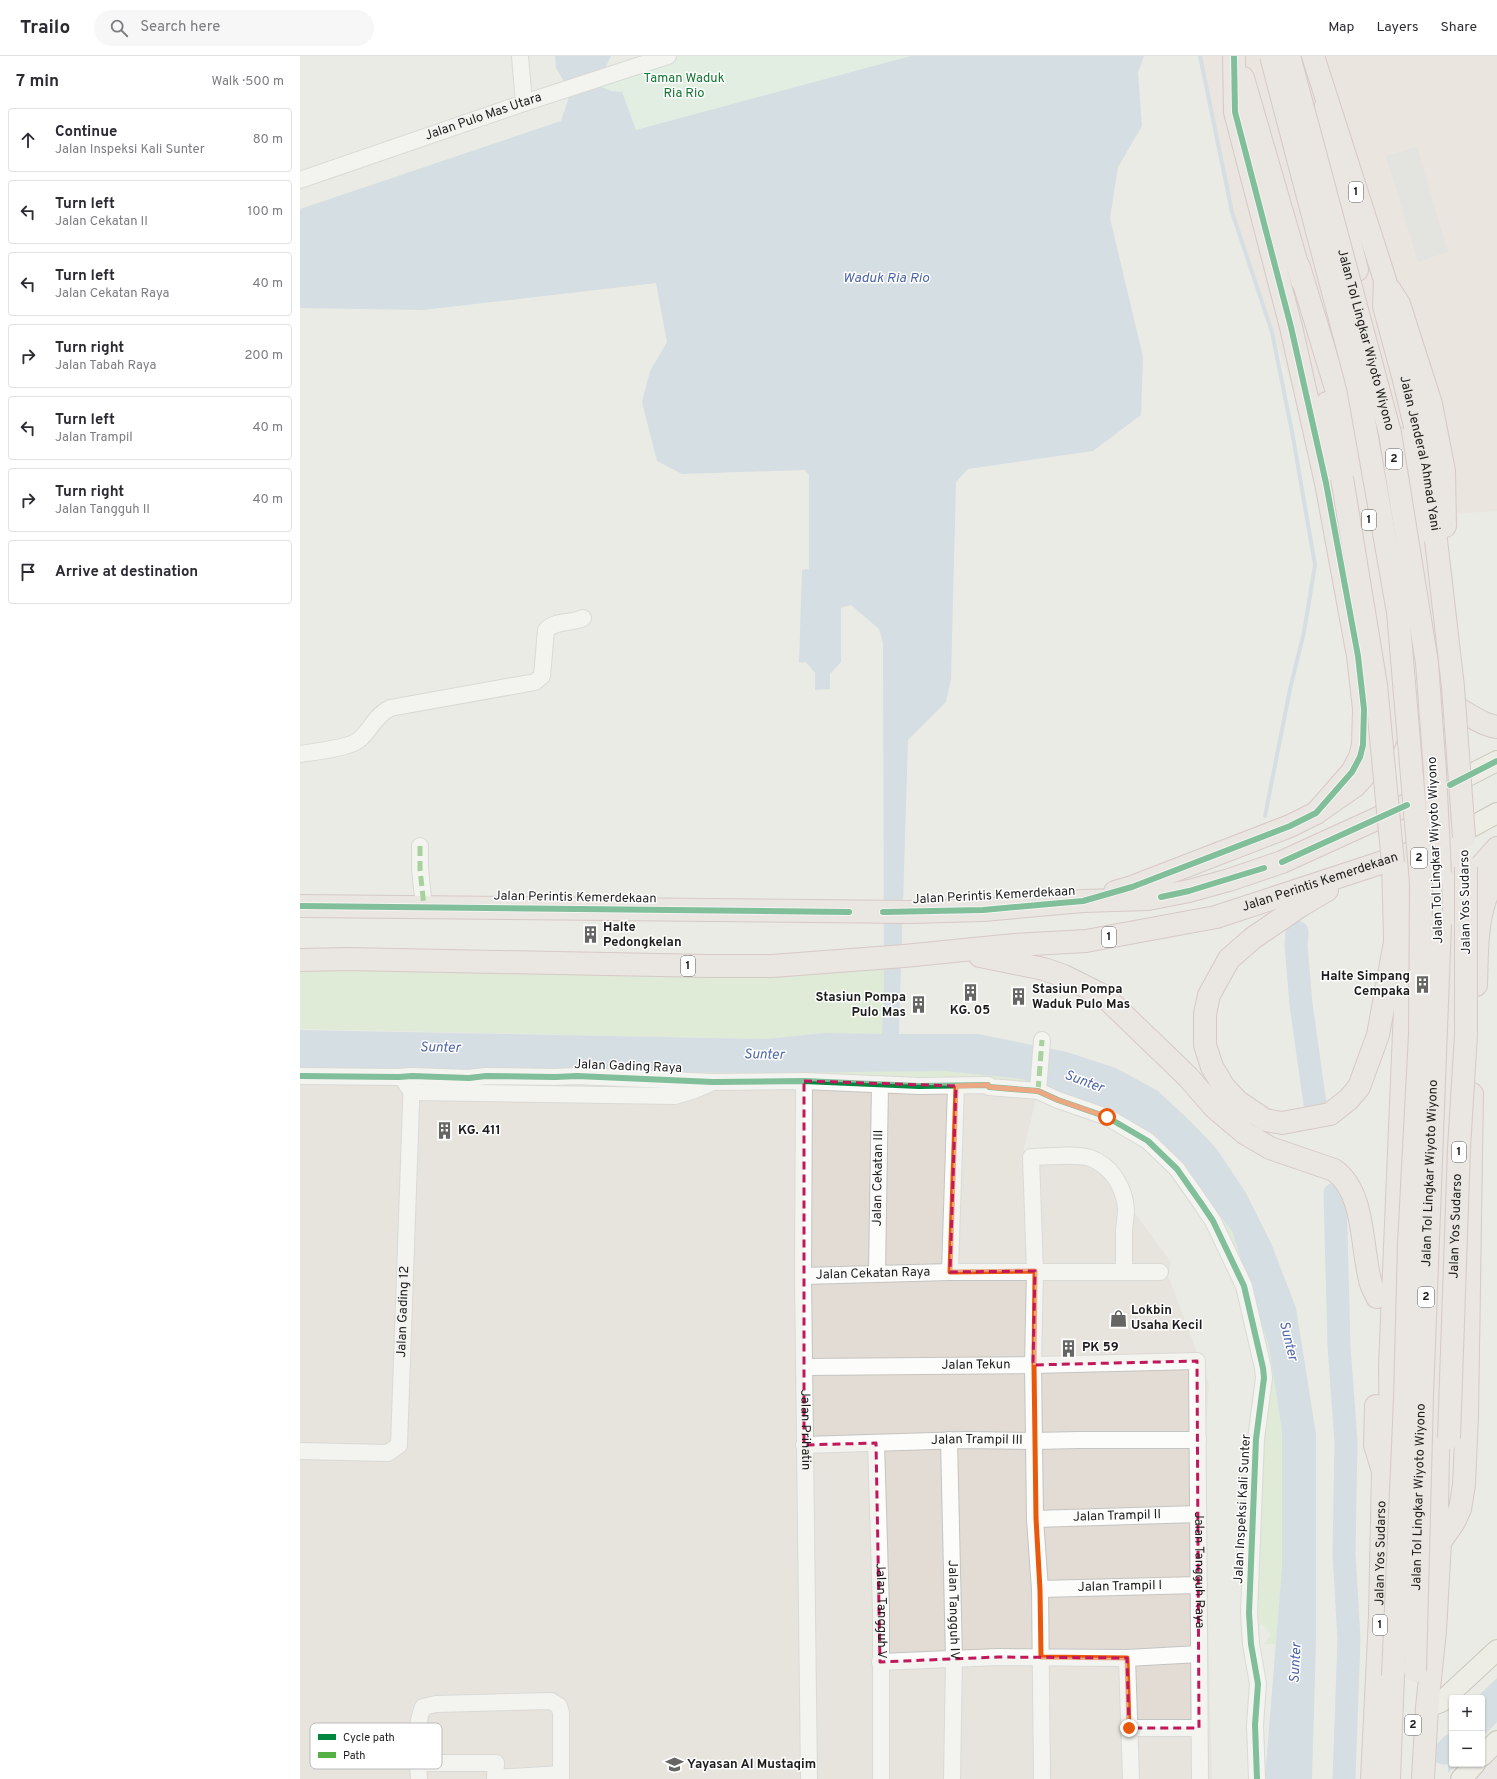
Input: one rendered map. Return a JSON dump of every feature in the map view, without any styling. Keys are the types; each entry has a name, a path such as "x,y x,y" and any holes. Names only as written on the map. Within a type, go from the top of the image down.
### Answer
{"highway":[{"name":"1","path":"1235,56 1362,474 1394,682 1407,805 1401,858"},
{"path":"1235,56 1236,112 1291,327 1326,483 1358,656 1364,709 1363,745 1360,757 1352,772 1316,813"},
{"name":"Jalan Tol Lingkar Wiyoto Wiyono","path":"1271,56 1360,395 1398,612 1421,883 1420,1034 1409,1244 1405,1399 1389,1779"},
{"name":"Jalan Tol Lingkar Wiyoto Wiyono","path":"1289,56 1390,433 1427,664 1435,772 1440,873 1440,924 1425,1305 1411,1779"},
{"name":"Jalan Jenderal Ahmad Yani","path":"1313,56 1384,280 1384,306 1403,376 1425,468 1453,686 1459,837"},
{"name":"Jalan Jenderal Ahmad Yani","path":"1327,104 1320,121 1410,482 1437,640 1450,785 1459,837"},
{"name":"1","path":"1299,267 1342,478 1376,685 1401,858"},
{"path":"1384,280 1399,304 1431,404 1444,470 1446,568 1451,622 1449,627 1437,640"},
{"path":"1432,609 1446,568"},
{"path":"1443,700 1484,724 1497,727"},
{"path":"1083,902 1132,887 1235,848 1290,826 1316,813 1356,786 1372,767 1382,748 1397,710"},
{"path":"1401,858 1430,820 1450,785"},
{"name":"Jalan Perintis Kemerdekaan","path":"300,906 911,912 983,910 1083,902 1148,899 1189,891 1273,865 1450,785"},
{"path":"1407,805 1459,837"},
{"name":"Jalan Perintis Kemerdekaan","path":"300,960 355,959 741,967 904,956 1014,945 1086,941 1216,917 1276,898 1299,898 1362,869 1401,858 1459,837"},
{"name":"Jalan Yos Sudarso","path":"1440,1542 1437,1505 1440,1365 1454,918 1459,837"},
{"name":"Jalan Yos Sudarso","path":"1423,1779 1427,1707 1435,1631 1440,1542 1447,1506 1459,1148 1466,1035 1467,914 1459,837"},
{"path":"1454,918 1480,867 1497,848"},
{"name":"Jalan Yos Sudarso","path":"1383,1471 1375,1445 1377,1297 1381,1275 1395,942 1401,858"},
{"name":"Jalan Yos Sudarso","path":"1372,1779 1380,1616 1383,1471 1390,1448 1390,1366 1410,889 1401,858"},
{"path":"1440,1542 1454,1522 1460,1509 1464,1485 1468,1415 1472,1119 1477,948 1480,917 1485,899 1497,875"},
{"path":"1299,898 1229,959 1209,995 1205,1014 1205,1045 1212,1067 1224,1087 1237,1101 1265,1120 1282,1123 1330,1114 1349,1099 1359,1087 1378,1035 1395,942"},
{"path":"939,953 985,956 1042,968 1064,976 1104,996 1182,1071 1214,1107 1233,1124 1261,1144 1334,1170 1342,1176 1351,1188 1356,1201 1370,1282 1377,1297"},
{"path":"1390,1366 1403,1357 1416,1354 1425,1356 1440,1365"}],"main road":[{"path":"1450,785 1497,761"},
{"path":"1459,837 1497,813"},
{"path":"1427,1707 1441,1702 1497,1650"},
{"path":"1485,1753 1497,1741"},
{"path":"1461,1779 1472,1767"}],"street":[{"path":"520,56 532,100"},
{"name":"Jalan Pulo Mas Utara","path":"300,180 532,100 623,72 668,56"},
{"path":"300,754 332,748 360,739 370,726 390,708 535,682 542,676 546,630 556,623 571,622 583,618"},
{"path":"420,846 420,869 424,907"},
{"path":"1038,1089 1042,1042"},
{"name":"Jalan Gading Raya","path":"300,1076 469,1078 486,1076 577,1076 713,1082 804,1081 956,1086"},
{"path":"406,1077 412,1092"},
{"name":"Jalan Prihatin","path":"804,1081 804,1445 809,1779"},
{"name":"Jalan Gading Raya","path":"412,1092 676,1096 713,1082"},
{"name":"Jalan Cekatan III","path":"877,1273 880,1084"},
{"name":"Jalan Inspeksi Kali Sunter","path":"956,1086 988,1085 989,1087 1038,1089 1058,1100 1107,1117 1148,1141 1177,1169 1213,1221 1244,1286 1264,1378 1256,1439 1256,1472 1249,1613 1251,1644 1258,1684 1255,1725 1257,1779"},
{"path":"950,1272 956,1086"},
{"name":"Jalan Gading 12","path":"300,1451 388,1453 399,1445 412,1092"},
{"path":"1042,1779 1040,1590 1034,1442 1035,1271 1031,1157 1063,1156 1088,1158 1102,1164 1116,1180 1125,1203 1126,1212 1124,1229 1124,1272"},
{"name":"Jalan Cekatan Raya","path":"803,1276 877,1273 1035,1271 1160,1272"},
{"name":"Jalan Tekun","path":"804,1366 1034,1365 1197,1361"},
{"name":"Jalan Tangguh Raya","path":"1197,1361 1200,1779"},
{"name":"Jalan Trampil III","path":"804,1445 949,1440 1034,1442 1078,1440 1198,1440"},
{"name":"Jalan Tangguh IV","path":"949,1440 954,1659 952,1779"},
{"name":"Jalan Tangguh V","path":"876,1443 881,1602 881,1779"},
{"name":"Jalan Trampil II","path":"1036,1518 1198,1514"},
{"name":"Jalan Trampil I","path":"1040,1590 1199,1585"},
{"path":"880,1662 1041,1657 1127,1658 1199,1654"},
{"path":"1127,1658 1130,1779"},
{"path":"420,1723 420,1714 423,1707 427,1705 551,1701 559,1706 561,1713 561,1777 495,1778 496,1763 442,1763"},
{"path":"1129,1728 1199,1728"},
{"path":"418,1769 419,1779"}],"highlighted area":[{"path":"804,1081 956,1086 950,1272 1035,1271 1033,1365 1197,1361 1199,1728 1129,1728 1127,1658 998,1657 880,1662 876,1443 804,1445"}],"shaded area":[{"path":"1200,56 1497,56 1497,511 1409,517 1308,433 1232,212"},
{"path":"1417,147 1448,252 1418,262 1386,156"},
{"path":"300,1074 1038,1091 1022,1157 1093,1156 1171,1262 1168,1275 1209,1384 1204,1452 1212,1779 300,1779"},
{"path":"1497,1741 1497,1779 1461,1779 1472,1767 1485,1767 1485,1754"}],"green space":[{"name":"Taman Waduk Ria Rio","path":"679,56 911,56 636,130 622,92 611,91 597,85"},
{"path":"885,957 882,1034 824,1033 765,1039 300,1029 300,961"},
{"path":"583,1071 740,1073 944,1071 1022,1079 1110,1110 1156,1139 1195,1183 1232,1231 1269,1346 1282,1432 1282,1567 1276,1644 1264,1644 1271,1635 1262,1624 1251,1633 1249,1613 1256,1439 1264,1378 1251,1313 1244,1286 1213,1221 1177,1169 1148,1141 1107,1117 1058,1100 1038,1091 989,1087 804,1081 713,1082 599,1078 300,1076 300,1073 406,1075"}],"water":[{"name":"Waduk Ria Rio","path":"555,56 611,56 597,85 611,91 622,92 636,130 911,56 1144,56 1138,73 1142,126 1118,167 1110,218 1143,357 1141,415 1093,451 968,469 956,482 951,679 946,702 908,740 899,1034 978,1034 1067,1052 1116,1068 1158,1091 1191,1122 1216,1148 1246,1193 1271,1243 1296,1308 1316,1434 1316,1640 1312,1779 1265,1779 1282,1567 1282,1432 1269,1346 1232,1231 1195,1183 1110,1110 1022,1079 944,1071 767,1073 300,1073 300,1030 765,1039 824,1033 882,1034 884,984 883,643 879,629 851,605 841,608 841,662 830,674 830,689 815,690 815,673 806,662 799,663 802,570 809,569 809,475 805,470 682,474 657,461 642,402 650,371 667,342 656,283 423,310 300,308 300,209 561,121 569,97 563,80 556,68"},
{"path":"1497,1678 1497,1722 1485,1735 1485,1695 1479,1695"},
{"path":"1449,1748 1449,1767 1453,1767 1448,1773"}],"waterway":[{"path":"1200,56 1232,212 1272,332 1293,437 1315,565 1304,632 1290,689 1265,816"},
{"path":"1297,932 1296,945 1301,1004 1315,1104"},
{"path":"1335,1194 1339,1346 1346,1442 1344,1554 1349,1639 1344,1779"},
{"path":"1444,1753 1449,1748"}],"marked path":[{"path":"420,846 420,869 424,907"},
{"path":"1038,1091 1042,1040"}],"cycle path":[{"path":"883,912 983,910 1083,901 1132,887 1290,826 1316,813 1352,772 1360,757 1363,745 1364,709 1358,656 1326,483 1291,327 1235,112 1234,56"},
{"path":"1450,785 1497,761"},
{"path":"1282,862 1407,805"},
{"path":"1161,897 1189,891 1264,868"},
{"path":"300,906 849,912"},
{"path":"300,1076 412,1076 469,1078 486,1076 577,1076 713,1082 804,1081 919,1086 988,1085 989,1087 1038,1091 1058,1100 1107,1117 1148,1141 1177,1169 1213,1221 1244,1286 1263,1368 1264,1378 1256,1439 1249,1613 1251,1644 1258,1684 1255,1725 1257,1779"}],"place":[{"name":"Halte Pedongkelan","path":"590,935"},
{"name":"Halte Simpang Cempaka","path":"1423,984"},
{"name":"KG. 05","path":"970,992"},
{"name":"Stasiun Pompa Waduk Pulo Mas","path":"1019,997"},
{"name":"Stasiun Pompa Pulo Mas","path":"919,1005"},
{"name":"KG. 411","path":"445,1131"},
{"name":"Lokbin Usaha Kecil","path":"1118,1318"},
{"name":"PK 59","path":"1069,1348"},
{"name":"Yayasan Al Mustaqim","path":"674,1765"}],"route":[{"path":"1107,1117 1058,1100 1038,1091 989,1087 988,1085 956,1086 952,1160 950,1272 1035,1271 1034,1365 1036,1518 1040,1590 1041,1657 1127,1658 1129,1728"}],"water label":[{"name":"Sunter","path":"440,1048"},
{"name":"Sunter","path":"764,1055"},
{"name":"Sunter","path":"1084,1082"},
{"name":"Sunter","path":"1288,1341"},
{"name":"Sunter","path":"1296,1663"}]}
